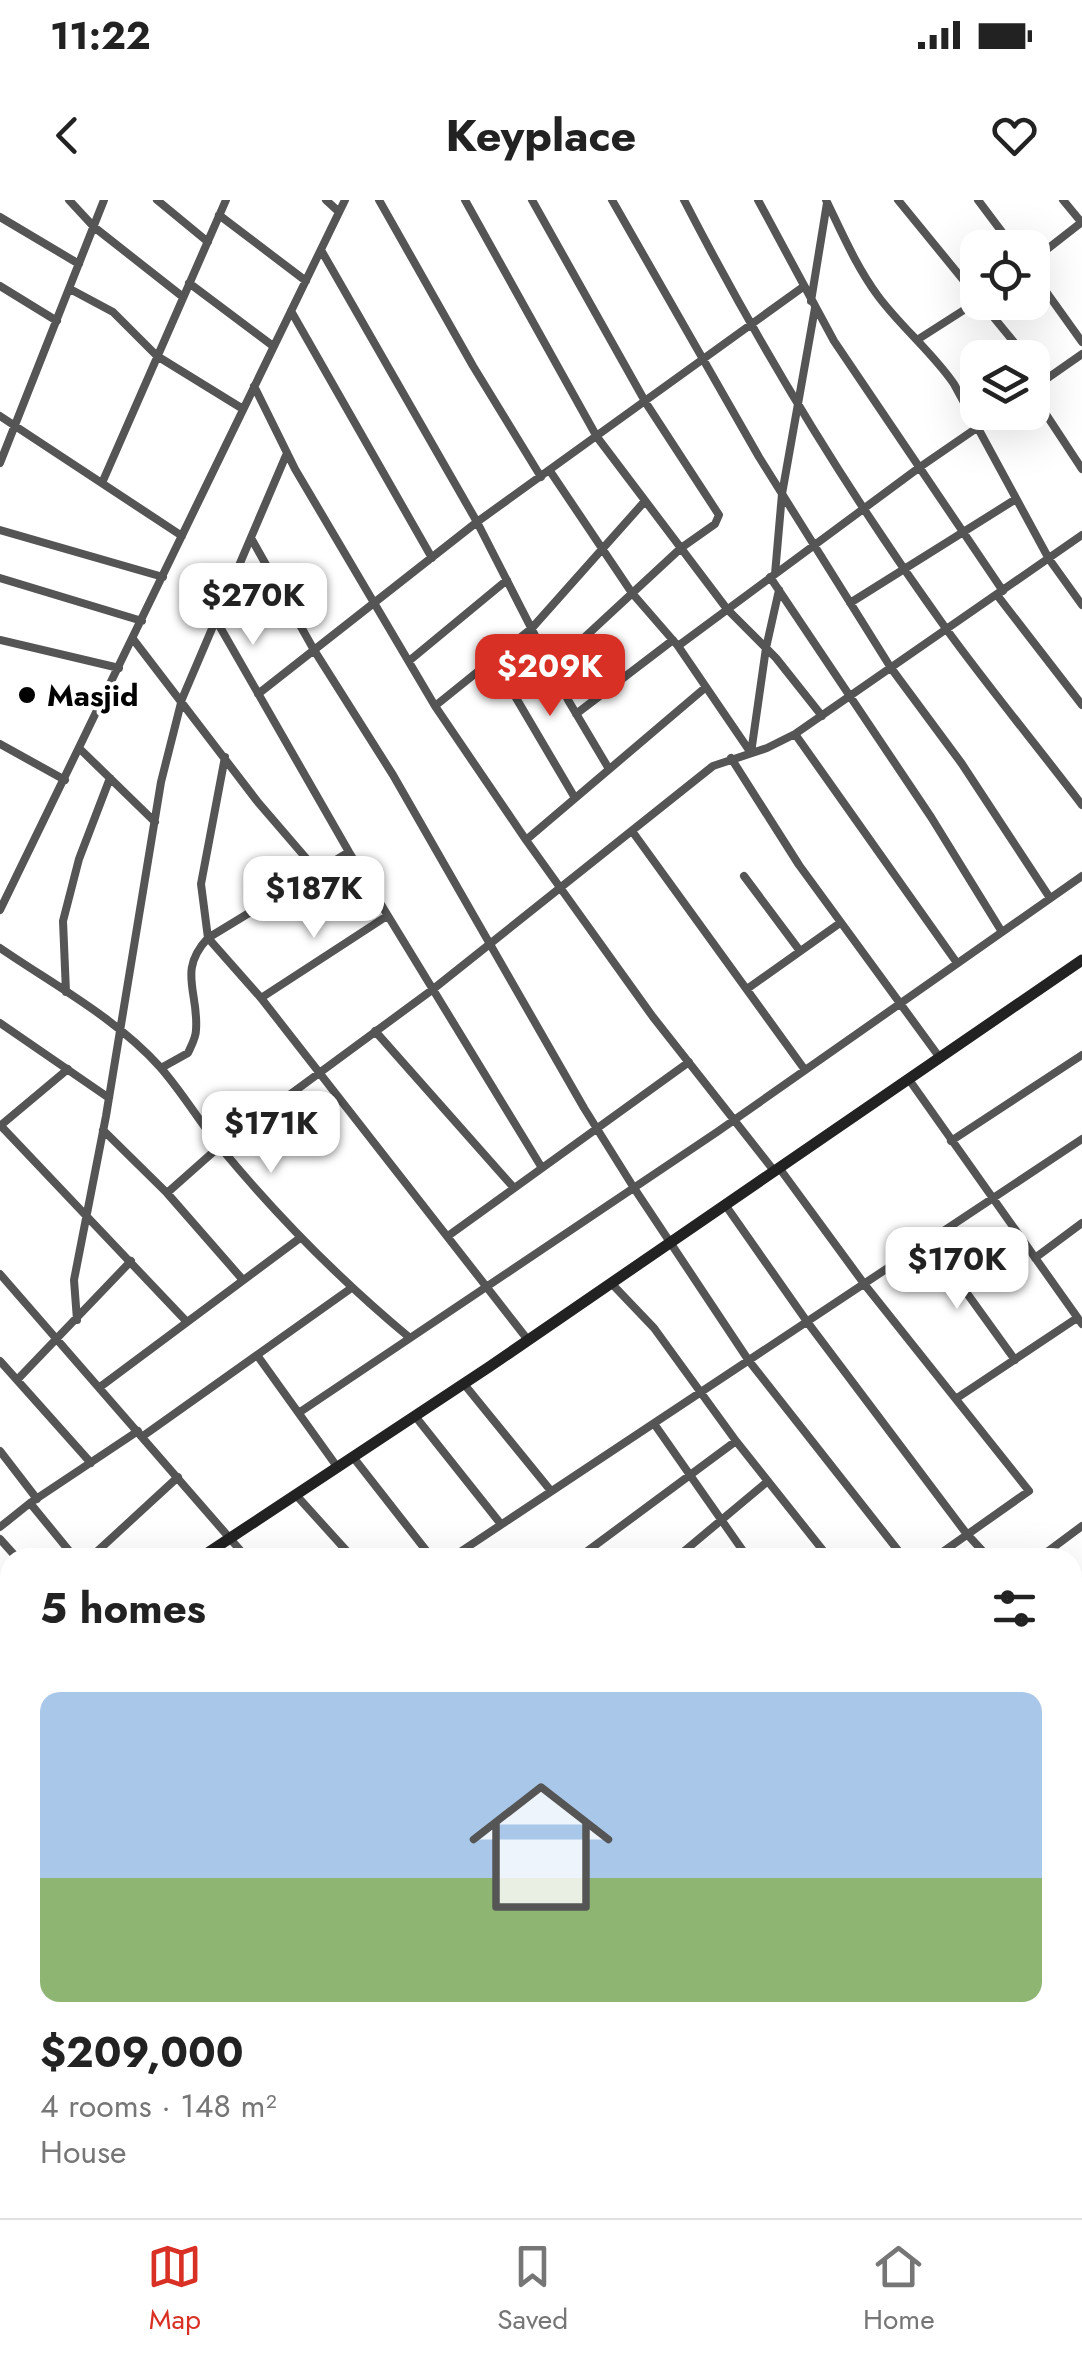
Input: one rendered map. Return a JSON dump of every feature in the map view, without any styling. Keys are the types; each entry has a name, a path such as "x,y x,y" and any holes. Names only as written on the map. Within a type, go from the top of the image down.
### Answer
{"street":[{"path":"69,200 94,227 183,298"},
{"path":"0,463 104,200"},
{"path":"156,200 208,242"},
{"path":"102,483 226,200"},
{"path":"326,200 339,212"},
{"path":"0,910 345,200"},
{"path":"465,200 597,438 727,609 766,648 822,716"},
{"path":"532,200 646,403 719,514 715,524 680,548 573,648"},
{"path":"612,200 702,361 850,603 1050,898"},
{"path":"684,200 799,406 864,508 947,630 1082,805"},
{"path":"758,200 813,304 1000,593 1082,704"},
{"path":"898,200 960,277"},
{"path":"978,200 1000,230"},
{"path":"1050,247 1082,222 1063,200"},
{"path":"382,201 473,366 546,474 632,593 675,643 751,753"},
{"path":"827,202 772,576 1002,932"},
{"path":"827,202 856,262 880,298 960,395"},
{"path":"219,215 306,280"},
{"path":"0,216 79,264"},
{"path":"321,250 477,522 576,714 609,769"},
{"path":"189,283 274,346"},
{"path":"0,286 57,322"},
{"path":"258,694 477,522 804,287"},
{"path":"70,289 113,312 157,356 243,409"},
{"path":"1050,297 1082,342"},
{"path":"291,310 432,558"},
{"path":"917,340 960,313"},
{"path":"995,320 1012,340"},
{"path":"1050,377 1082,354"},
{"path":"254,386 287,453 435,706 526,840 653,1017 1029,1491 946,1548"},
{"path":"0,416 182,536"},
{"path":"1050,416 1079,456 1082,470"},
{"path":"576,714 974,430"},
{"path":"978,430 1049,559 1082,605"},
{"path":"77,1320 74,1280 104,1130 155,822 182,699 287,453"},
{"path":"850,603 1016,499"},
{"path":"435,706 532,628 646,501"},
{"path":"0,530 163,577"},
{"path":"168,1193 220,1146 432,990 486,943 713,766 795,734 1082,536"},
{"path":"251,538 314,650 394,775 486,943 634,1188 749,1362 896,1548"},
{"path":"0,578 142,621"},
{"path":"409,661 507,580"},
{"path":"751,753 779,590"},
{"path":"216,620 348,852 542,1168"},
{"path":"133,639 257,802 318,872"},
{"path":"0,640 119,668"},
{"path":"493,660 575,798"},
{"path":"526,840 706,687"},
{"path":"795,734 957,964"},
{"path":"0,744 65,780"},
{"path":"80,749 155,822"},
{"path":"224,757 201,884 208,938 261,998 528,1340"},
{"path":"732,758 840,922 940,1058"},
{"path":"66,992 63,922 79,860 110,778"},
{"path":"632,831 805,1070"},
{"path":"161,1068 188,1053 196,1032 190,974 195,952 208,938 348,852"},
{"path":"744,876 800,951"},
{"path":"300,1412 735,1120 1082,876"},
{"path":"261,998 387,916"},
{"path":"747,989 840,922"},
{"path":"0,948 120,1029 161,1068 220,1146 300,1238 350,1288 410,1338"},
{"path":"216,1548 671,1244 1082,960"},
{"path":"0,1023 109,1098"},
{"path":"375,1031 514,1188"},
{"path":"951,1141 1082,1054"},
{"path":"448,1236 689,1062"},
{"path":"68,1069 0,1126 186,1322"},
{"path":"910,1081 1080,1321 957,1398"},
{"path":"104,1130 168,1193 242,1280"},
{"path":"465,1548 1082,1140"},
{"path":"726,1206 808,1323 980,1548"},
{"path":"1035,1258 1082,1223"},
{"path":"100,1387 300,1238"},
{"path":"930,1242 1015,1360"},
{"path":"17,1380 131,1261"},
{"path":"0,1274 240,1548"},
{"path":"612,1284 654,1328 736,1441 821,1548"},
{"path":"0,1527 350,1288"},
{"path":"1070,1307 1082,1298"},
{"path":"257,1355 338,1468"},
{"path":"0,1361 91,1463"},
{"path":"464,1384 551,1490"},
{"path":"416,1416 500,1524"},
{"path":"655,1425 741,1548"},
{"path":"592,1548 736,1441"},
{"path":"0,1451 68,1548"},
{"path":"354,1457 424,1548"},
{"path":"101,1548 178,1477"},
{"path":"688,1548 768,1480"},
{"path":"296,1495 344,1548"},
{"path":"1052,1548 1082,1526"}],"place":[{"name":"Masjid","path":"27,695"}]}
